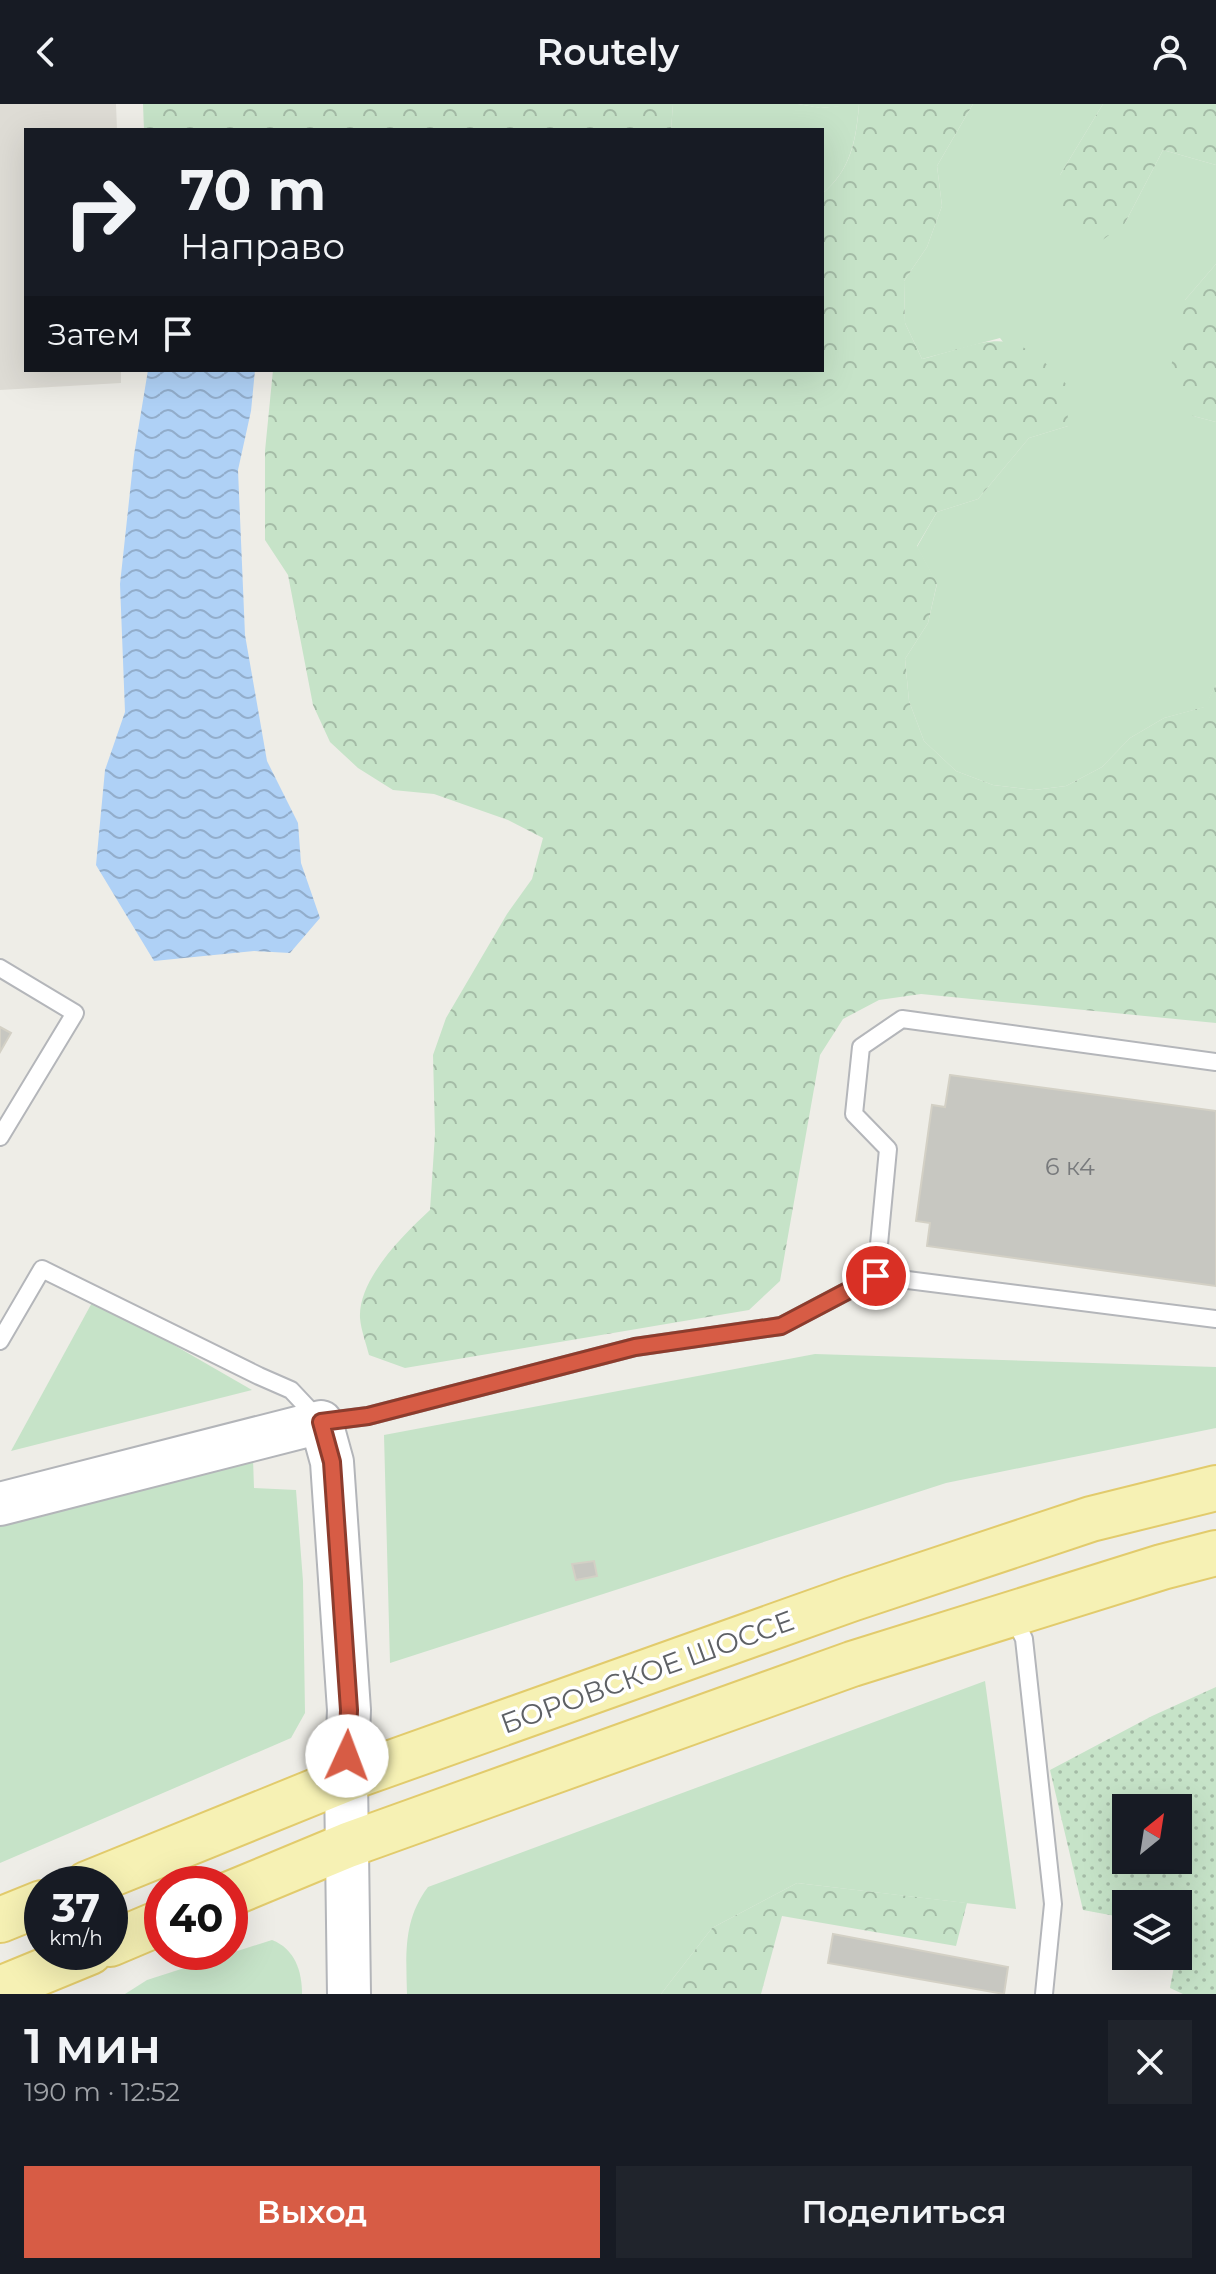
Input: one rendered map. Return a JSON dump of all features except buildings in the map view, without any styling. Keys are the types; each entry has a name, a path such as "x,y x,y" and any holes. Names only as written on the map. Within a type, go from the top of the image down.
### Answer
{"main road":[{"name":"БОРОВСКОЕ ШОССЕ","path":"128,1867 346,1779 851,1599 1091,1519 1216,1488"},
{"path":"248,1887 348,1845 852,1664 1216,1553"},
{"path":"0,1920 24,1910"},
{"path":"0,1989 46,1970"}],"street":[{"path":"0,1504 321,1422 333,1477 349,1710 346,1779 349,1994"}],"lane":[{"path":"0,968 75,1013 0,1137"},
{"path":"876,1276 888,1149 854,1114 855,1100 861,1047 902,1019 1216,1062"},
{"path":"0,1341 42,1269 218,1356 282,1384 321,1422 368,1416 635,1347 781,1326 876,1276 1216,1319"},
{"path":"1011,1614 1024,1639 1053,1904 1044,1994"}],"shaded area":[{"path":"0,104 116,104 117,128 24,128 24,372 121,372 121,383 0,390"}],"green space":[{"path":"143,104 673,104 671,128 144,128"},
{"path":"673,104 798,104 821,108 859,104 850,154 840,175 824,192 824,128 671,128"},
{"path":"798,104 973,104 937,166 942,206 927,247 904,281 905,323 922,359 985,342 1001,341 1031,352 1067,385 1068,426 1029,438 978,499 937,512 917,546 937,583 928,623 905,659 909,701 924,741 956,771 993,785 1034,790 1066,786 1102,767 1130,738 1164,718 1204,707 1216,685 1216,1023 921,994 879,1000 843,1019 820,1055 780,1281 749,1310 405,1368 369,1355 360,1318 361,1303 384,1258 430,1210 435,1134 433,1055 446,1018 507,914 532,879 543,838 508,820 434,794 393,790 358,768 330,742 313,705 288,575 265,540 265,451 273,372 824,372 824,192 846,165 856,131 859,105 820,108"},
{"path":"973,104 1103,104 1060,175 1125,223 1163,150 1216,165 1216,264 1185,300 1193,416 1216,422 1216,685 1205,707 1164,718 1130,738 1102,767 1066,786 1034,790 993,785 956,771 924,741 909,701 905,659 928,623 937,584 917,547 937,512 978,499 1029,438 1068,426 1000,338 922,359 905,323 904,281 927,247 942,206 937,166"},
{"path":"1103,104 1216,104 1216,165 1163,150 1125,223 1092,248 1062,218 1060,175"},
{"path":"1216,264 1216,422 1193,416 1168,381 1185,300"},
{"path":"94,1299 252,1390 11,1451"},
{"path":"815,1354 1216,1367 1216,1428 946,1483 390,1663 384,1435"},
{"path":"253,1459 254,1488 296,1490 303,1581 305,1713 291,1738 0,1863 0,1517"},
{"path":"985,1681 1016,1909 797,1883 712,1928 661,1994 407,1994 410,1925 428,1887"},
{"path":"1216,1687 1216,1994 1183,1994 1170,1988 1173,1970 1192,1970 1192,1890 1112,1890 1112,1915 1083,1910 1050,1770 1152,1716"},
{"path":"797,1883 967,1903 956,1946 782,1916 761,1994 661,1994 712,1928"},
{"path":"272,1940 286,1949 296,1962 302,1994 125,1994 147,1980 178,1970 248,1970 248,1948"}],"water":[{"path":"148,372 255,372 251,411 238,470 245,635 267,761 298,823 301,863 320,918 290,953 254,951 154,961 96,865 105,770 125,712 120,584 134,455"}],"route":[{"path":"347,1756 349,1710 332,1462 321,1422 368,1416 635,1347 781,1326 876,1276"}]}
